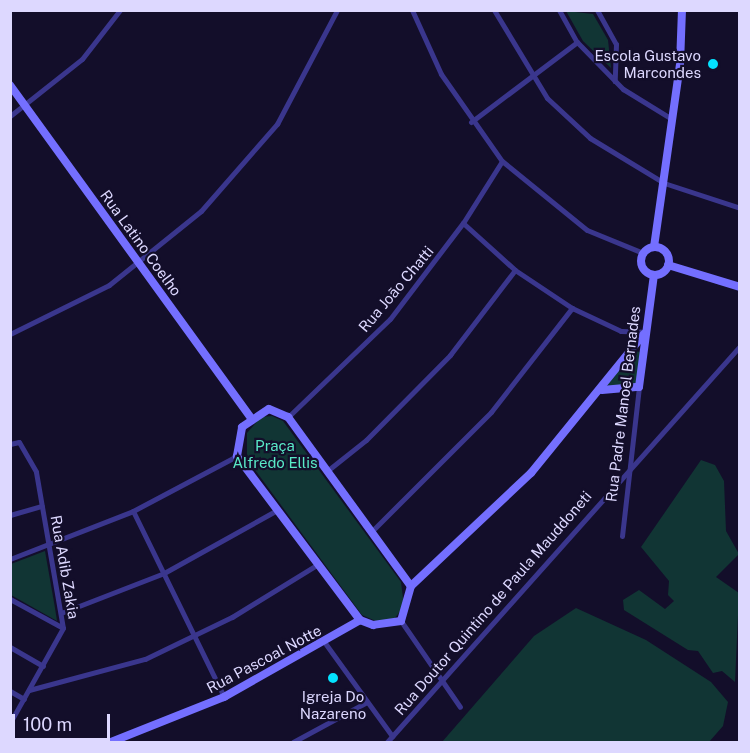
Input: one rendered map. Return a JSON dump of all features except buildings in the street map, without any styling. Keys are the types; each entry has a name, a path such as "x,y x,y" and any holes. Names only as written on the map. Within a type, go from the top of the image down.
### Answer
{"street":[{"path":"10,116 26,106 82,58 120,10"},
{"path":"10,334 73,307 139,263 201,211 277,124 337,10"},
{"path":"412,10 441,74 471,122 502,161 587,230 643,253"},
{"path":"494,10 532,77 590,138 664,183 740,208"},
{"path":"559,10 577,42 615,81 672,119"},
{"path":"597,10 616,44 615,81"},
{"path":"654,247 672,119 682,10"},
{"path":"471,122 577,42"},
{"name":"Rua Latino Coelho","path":"10,85 250,417"},
{"name":"Rua João Chatti","path":"288,417 390,319 463,223 502,161"},
{"path":"463,223 515,270 572,308 621,331 644,333"},
{"path":"643,253 654,247"},
{"path":"654,247 665,252 668,265"},
{"path":"643,253 643,268 654,275 668,265"},
{"path":"668,265 740,287"},
{"path":"327,471 366,440 450,355 515,270"},
{"name":"Rua Padre Manoel Bernades","path":"622,536 644,333 654,275"},
{"path":"373,530 491,412 572,308"},
{"path":"460,707 401,621 411,586 484,521 602,390 644,333"},
{"name":"Rua Doutor Quintino de Paula Mauddoneti","path":"387,742 628,468 740,346"},
{"path":"602,390 639,387"},
{"path":"401,621 373,625 360,620 237,456 237,441 250,417 269,409 288,417 373,530 411,586"},
{"name":"Rua Adib Zakia","path":"10,444 19,442 34,465 63,628 44,666 10,723"},
{"path":"10,559 134,511 237,456"},
{"path":"10,514 42,506"},
{"path":"60,613 164,573 277,510"},
{"path":"134,511 224,697"},
{"path":"30,690 82,680 194,635 318,564"},
{"path":"10,598 63,628"},
{"name":"Rua Pascoal Notte","path":"111,742 124,740 224,697 325,643 360,620"},
{"path":"325,643 392,736"},
{"path":"10,647 44,666"},
{"path":"10,692 24,699"},
{"path":"293,742 367,702"}],"green space":[{"path":"566,11 593,14 608,40 611,68 583,41"},
{"path":"631,351 642,352 638,386 603,389"},
{"name":"Praça Alfredo Ellis","path":"272,416 283,421 401,582 404,606 395,618 378,622 362,615 247,459 247,433 261,417"},
{"path":"701,460 715,465 724,481 726,531 739,554 716,577 739,593 735,682 722,671 713,673 698,651 688,650 624,610 623,600 639,590 665,609 674,601 668,595 669,581 641,547"},
{"path":"45,551 57,621 11,595 11,564"},
{"path":"576,608 646,640 711,682 728,702 723,726 709,742 442,742 534,636"}],"place":[{"name":"Escola Gustavo Marcondes","path":"713,64"},
{"name":"Igreja Do Nazareno","path":"333,678"}]}
